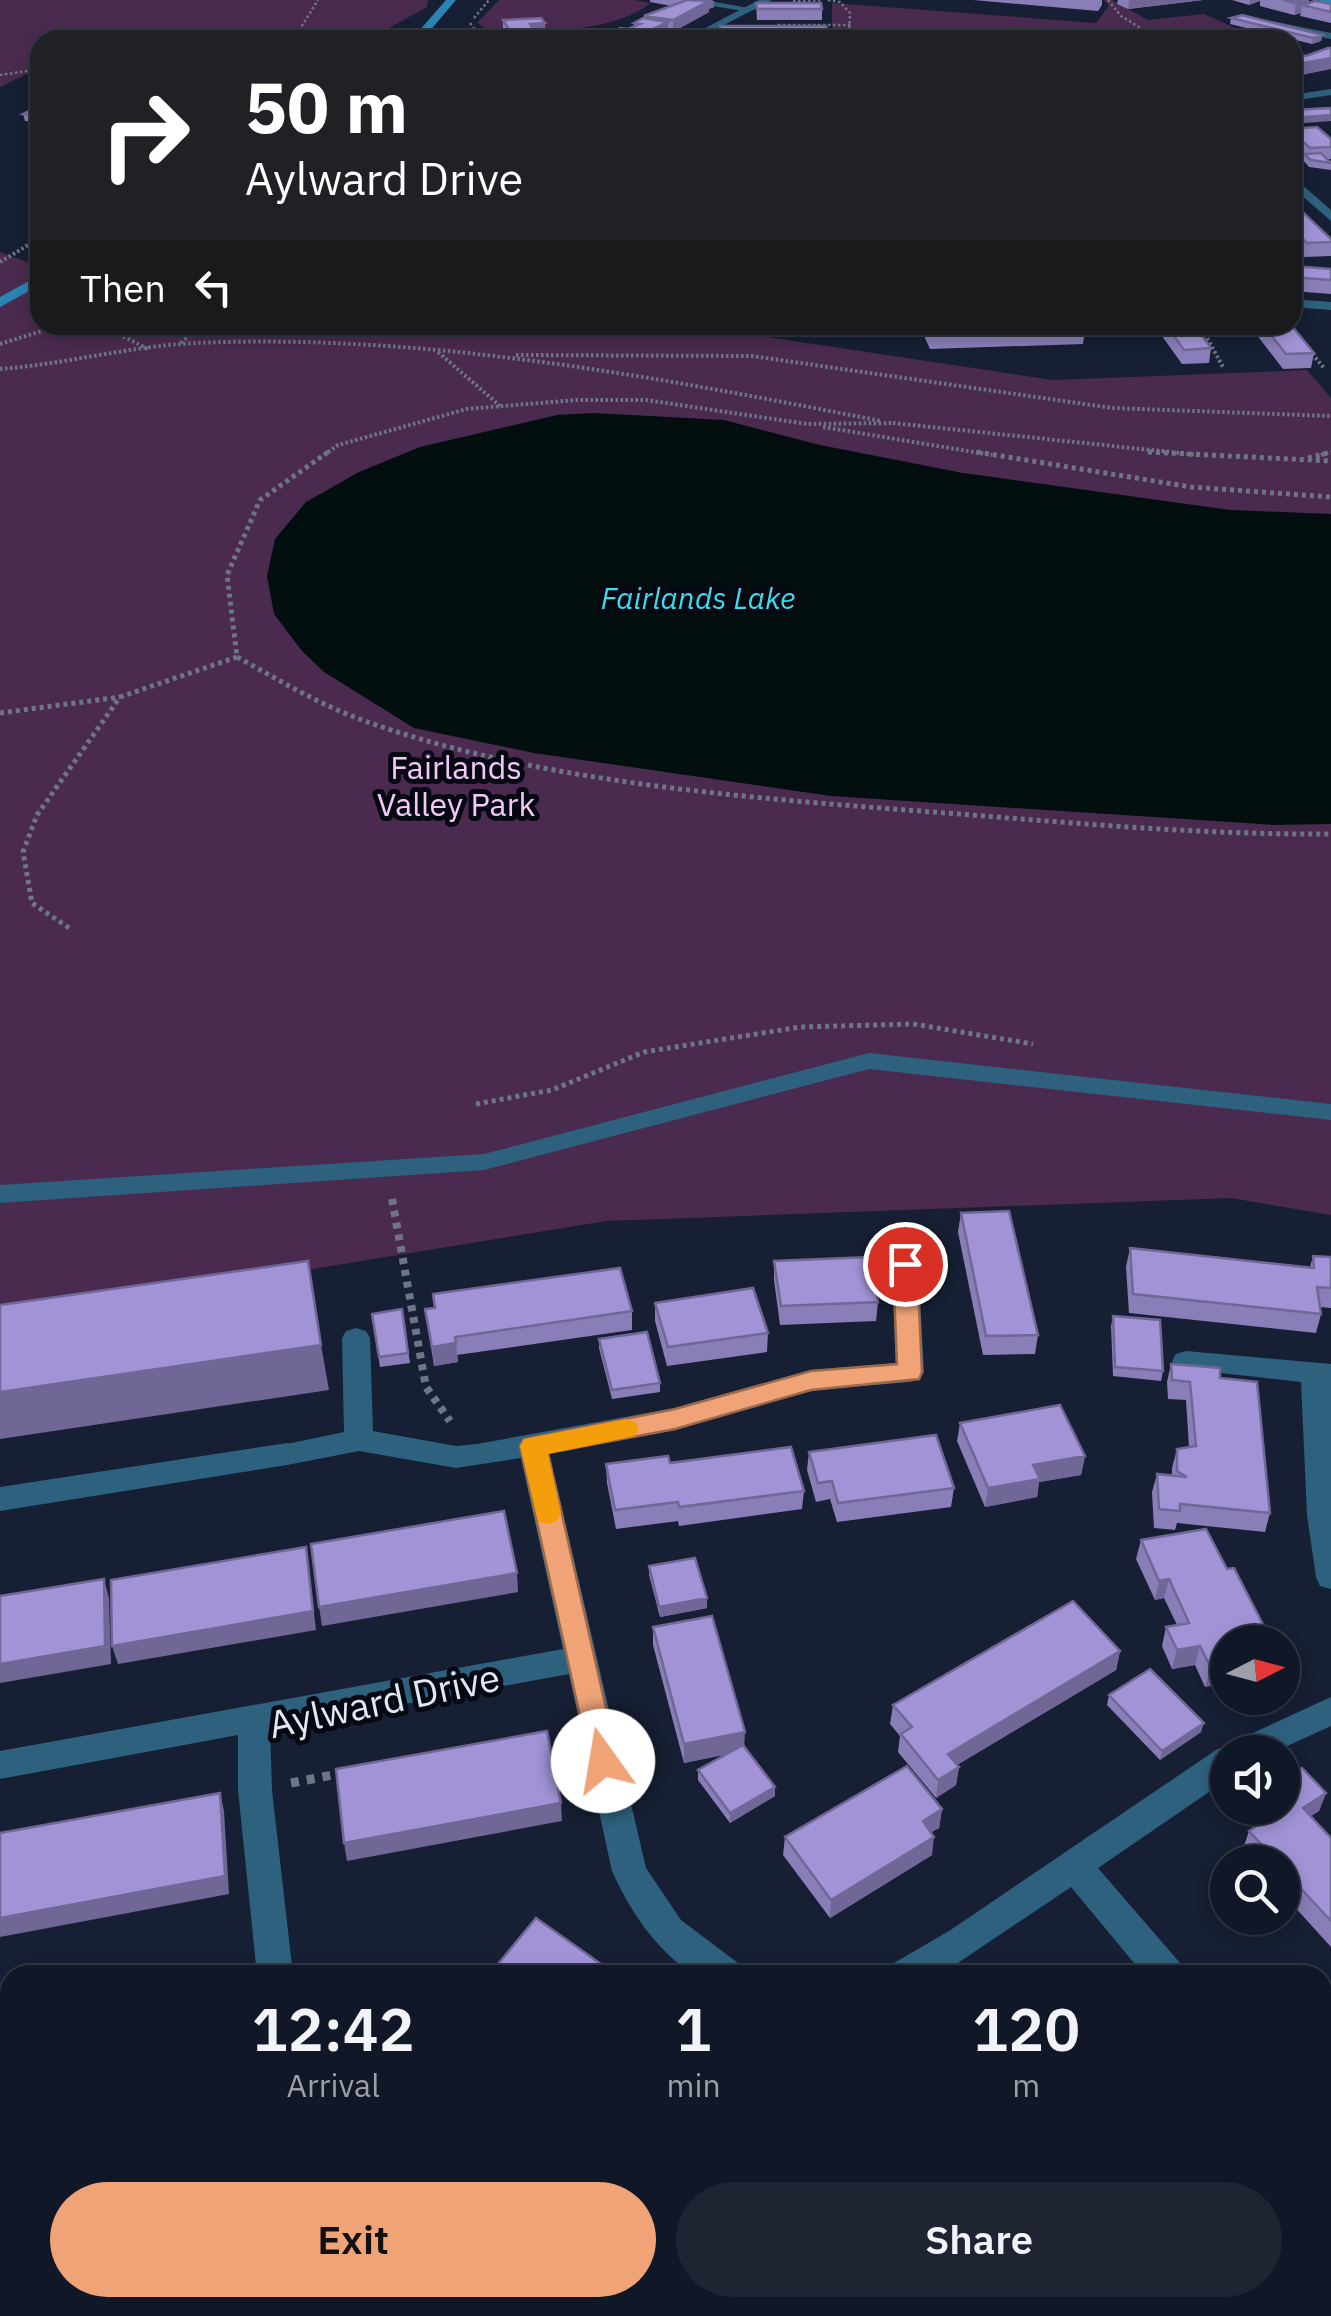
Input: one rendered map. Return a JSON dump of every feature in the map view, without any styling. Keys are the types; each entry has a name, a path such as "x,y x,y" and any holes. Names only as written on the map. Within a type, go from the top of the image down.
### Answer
{"street":[{"path":"425,30 452,0"},
{"path":"681,0 749,9"},
{"path":"708,30 767,0"},
{"path":"1256,20 1331,36"},
{"path":"1302,96 1331,92"},
{"path":"1302,180 1318,184"},
{"path":"1302,188 1331,217"},
{"path":"4,298 30,284"},
{"path":"1302,305 1331,306"},
{"path":"0,1194 484,1162 869,1062 1331,1112"},
{"path":"0,1498 358,1440 456,1457 675,1419 811,1380 910,1372 905,1264"},
{"path":"356,1338 358,1440"},
{"path":"1186,1361 1323,1374 1322,1515 1331,1576"},
{"path":"533,1446 629,1872 665,1931 700,1965"},
{"name":"Aylward Drive","path":"273,1965 255,1790 254,1720 580,1659"},
{"path":"1279,1735 1331,1711"},
{"path":"0,1765 254,1720"},
{"path":"922,1965 1210,1772"},
{"path":"1074,1866 1158,1965"}],"path":[{"path":"300,29 318,0"},
{"path":"828,0 845,7 851,30"},
{"path":"1108,0 1120,16 1143,30"},
{"path":"470,23 475,30"},
{"path":"720,24 852,24"},
{"path":"293,30 303,30"},
{"path":"0,75 30,70"},
{"path":"0,262 30,244"},
{"path":"0,344 30,335"},
{"path":"121,335 151,350"},
{"path":"180,344 190,335"},
{"path":"1205,335 1223,367"},
{"path":"1300,340 1324,368"},
{"path":"0,369 71,364 180,344 359,344 479,354 686,382 895,424 1146,452 1331,460"},
{"path":"437,351 502,407"},
{"path":"479,354 752,356 1112,408 1331,416"},
{"path":"237,656 227,575 260,500 338,446 467,410 576,400 646,400 1191,488 1331,496"},
{"path":"807,424 895,424"},
{"path":"1302,460 1331,452"},
{"path":"0,714 120,696 237,656 293,688 365,721 472,751 609,778 767,799 1076,823 1331,834"},
{"path":"69,928 32,903 23,852 37,815 120,696"},
{"path":"386,1168 426,1387 477,1454"}],"green space":[{"path":"0,0 428,0 427,7 385,30 30,30 30,74 0,87"},
{"path":"499,0 651,3 616,21 554,30 489,30 477,23"},
{"path":"1104,0 1112,0 1148,20 1204,14 1241,30 832,30 832,3 1096,23 1109,6"},
{"name":"Fairlands Valley Park","path":"0,252 30,263 30,335 754,335 1053,380 1307,370 1331,398 1331,1215 1231,1198 606,1221 0,1320"}],"water":[{"name":"Fairlands Lake","path":"594,413 724,420 820,445 963,473 1230,510 1331,514 1331,824 1274,825 831,796 534,753 414,728 324,672 274,614 267,576 275,539 306,502 359,472 420,447 557,415"}],"building":[{"path":"687,0 709,1 673,20 644,16"},
{"path":"1315,1 1331,4 1331,12 1302,5"},
{"path":"756,3 821,3 822,9 757,9"},
{"path":"1242,15 1302,30 1280,30 1231,18"},
{"path":"541,18 545,23 530,24 533,29 509,30 503,20"},
{"path":"643,18 668,22 651,30 616,30 640,24 634,23"},
{"path":"720,26 826,26 827,30 721,30"},
{"path":"1302,30 1322,35 1302,35"},
{"path":"1331,48 1331,58 1302,65 1302,55"},
{"path":"1331,108 1331,115 1302,117 1302,109"},
{"path":"1317,127 1331,139 1331,147 1310,148 1302,141 1302,128"},
{"path":"1321,153 1331,163 1311,160 1304,154"},
{"path":"1302,211 1331,239 1307,243 1302,238"},
{"path":"1302,267 1331,269 1331,280 1302,278"},
{"path":"1173,335 1201,335 1211,348 1184,350"},
{"path":"1271,335 1299,335 1314,353 1286,354"},
{"path":"1009,1211 1038,1335 986,1336 961,1213"},
{"path":"1130,1248 1314,1268 1313,1256 1331,1257 1331,1288 1317,1287 1321,1314 1133,1294"},
{"path":"870,1257 878,1302 781,1306 774,1261"},
{"path":"308,1261 321,1345 0,1392 0,1305"},
{"path":"620,1268 632,1311 455,1337 456,1343 432,1347 425,1309 435,1308 433,1294"},
{"path":"753,1288 768,1333 668,1347 655,1303"},
{"path":"402,1309 408,1353 379,1357 372,1314"},
{"path":"1113,1316 1160,1320 1163,1371 1115,1367"},
{"path":"647,1332 660,1383 612,1390 599,1339"},
{"path":"1171,1364 1220,1368 1220,1378 1257,1382 1270,1513 1180,1504 1180,1511 1159,1509 1157,1474 1187,1477 1177,1471 1177,1449 1196,1446 1190,1382 1172,1380"},
{"path":"1060,1405 1085,1456 1033,1465 1040,1479 988,1488 960,1423"},
{"path":"936,1435 954,1488 838,1503 832,1481 818,1483 809,1452"},
{"path":"791,1447 804,1491 679,1507 678,1502 615,1510 606,1464 668,1456 670,1463"},
{"path":"504,1511 517,1573 319,1607 311,1544"},
{"path":"1206,1529 1227,1569 1234,1568 1263,1625 1210,1625 1210,1666 1200,1646 1177,1650 1166,1627 1189,1623 1169,1579 1159,1581 1141,1540"},
{"path":"306,1547 313,1611 112,1646 111,1580"},
{"path":"695,1558 707,1598 659,1607 649,1566"},
{"path":"104,1579 105,1646 0,1664 0,1596"},
{"path":"1073,1601 1120,1651 948,1754 959,1767 938,1780 901,1734 912,1727 893,1705"},
{"path":"712,1616 745,1732 684,1744 653,1627"},
{"path":"1150,1669 1204,1723 1162,1751 1109,1695"},
{"path":"547,1731 561,1803 344,1843 336,1769"},
{"path":"743,1745 775,1787 730,1813 698,1770"},
{"path":"907,1766 942,1809 923,1821 934,1837 831,1900 785,1837"},
{"path":"1300,1769 1326,1793 1303,1808 1331,1838 1331,1921 1300,1887 1300,1845 1262,1845 1249,1831 1258,1825 1300,1825"},
{"path":"220,1793 225,1876 0,1918 0,1833"},
{"path":"536,1918 602,1965 497,1965"}],"slow traffic":[{"path":"548,1513 533,1446 626,1429"}],"route":[{"path":"603,1761 533,1446 675,1419 811,1380 910,1372 905,1264"}]}
